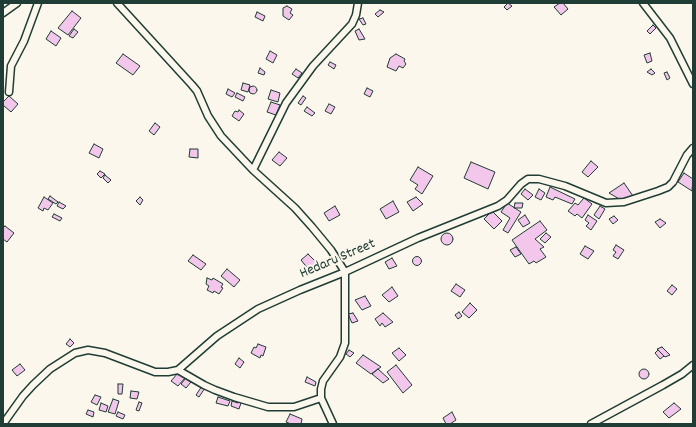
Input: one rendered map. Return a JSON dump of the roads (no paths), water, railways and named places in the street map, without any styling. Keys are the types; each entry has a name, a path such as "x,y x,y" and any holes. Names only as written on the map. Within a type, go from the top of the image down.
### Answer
{"street":[{"path":"3,13 17,3"},
{"path":"9,92 11,66 24,41 38,3"},
{"path":"117,3 192,85 197,92 208,116 221,136 253,170 312,227 331,250 345,272 345,343 340,357 323,381 321,389 321,398 333,424"},
{"path":"253,170 286,103 313,66 352,24 356,16 358,3"},
{"path":"643,3 670,38 693,84"},
{"name":"Hedaru Street","path":"178,370 217,336 258,309 345,272 418,238 498,206 507,200 521,184 528,179 538,179 565,186 606,203 624,202 658,191 668,186 673,182 687,155 693,148"},
{"path":"3,424 23,396 50,369 75,352 88,350 105,353 155,372 178,370 199,383 215,390 268,407 294,407 321,398"},
{"path":"591,424 663,385 682,374 693,365"}]}
